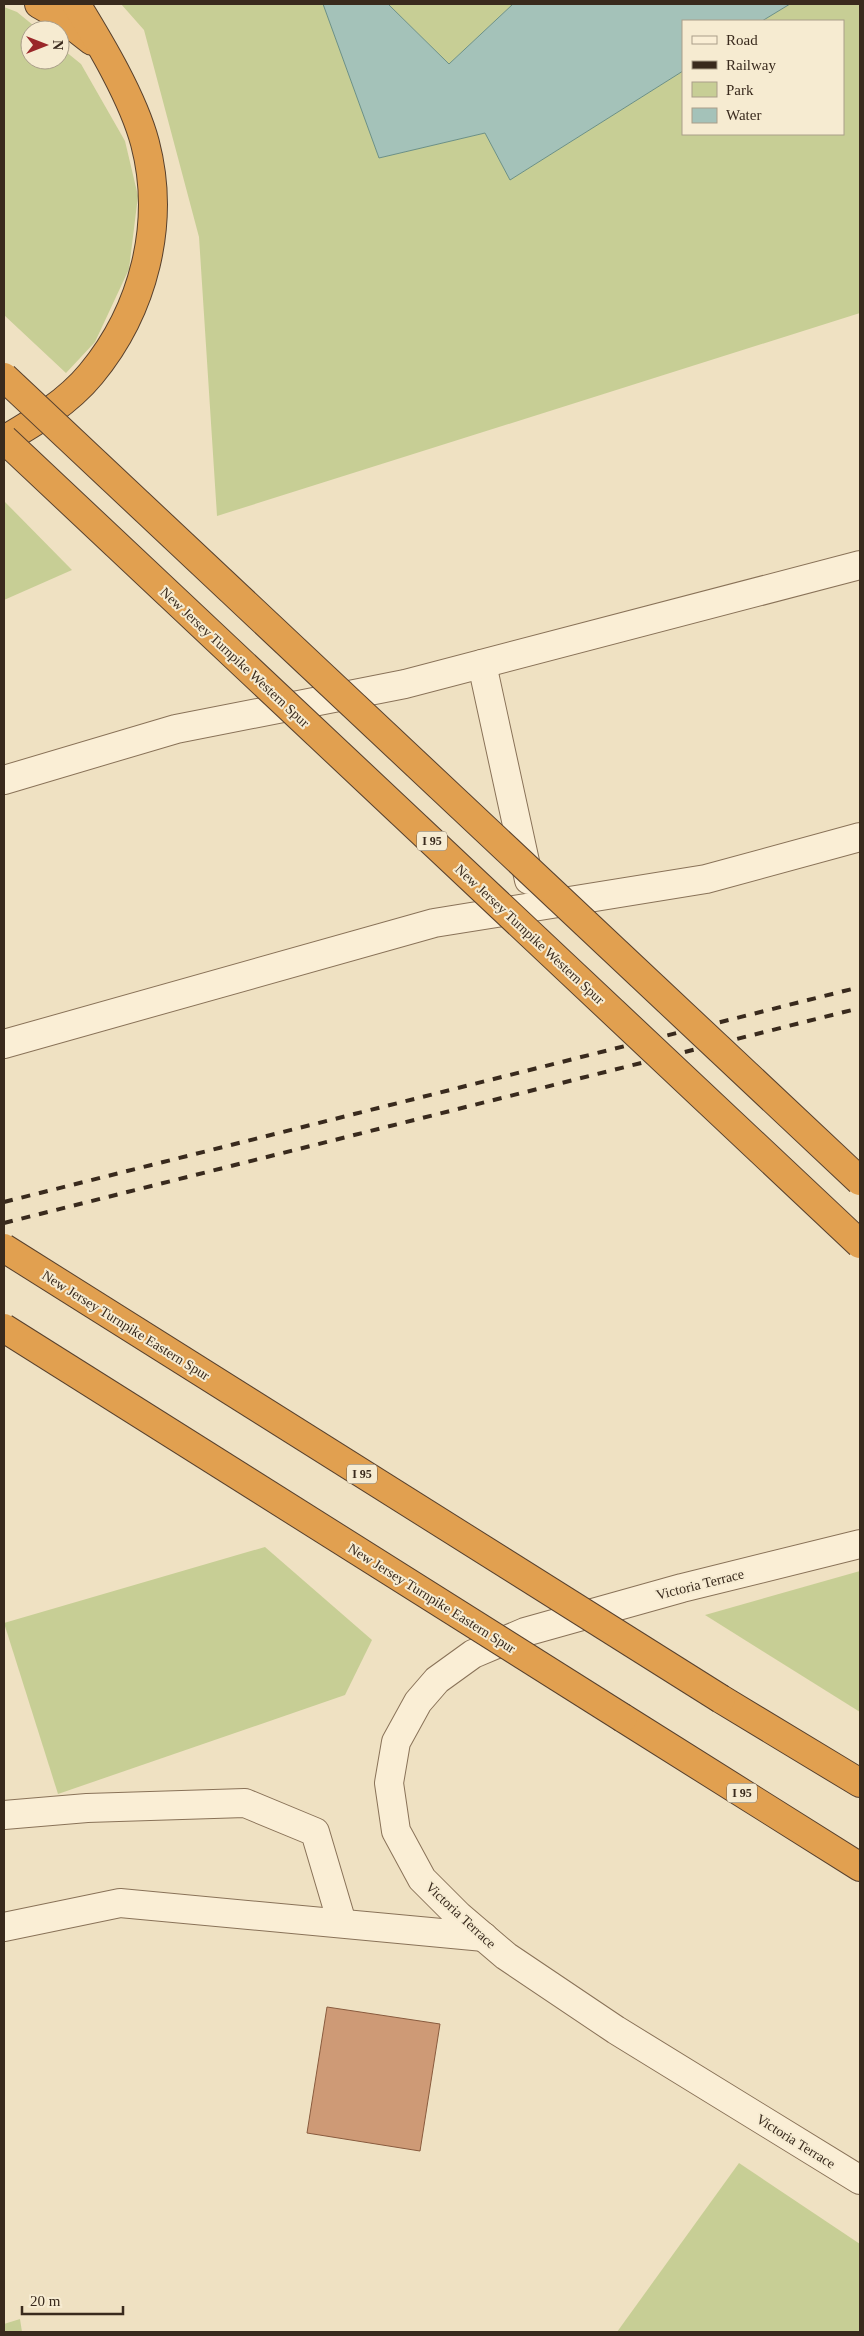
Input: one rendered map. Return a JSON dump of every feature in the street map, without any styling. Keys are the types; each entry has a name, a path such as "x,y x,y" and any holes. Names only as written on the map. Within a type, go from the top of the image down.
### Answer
{"highway":[{"path":"39,4 81,32 102,50"},
{"path":"4,440 52,408 91,374 126,322 145,268 152,236 153,207 145,143 130,104 76,4"},
{"path":"4,377 860,1181"},
{"name":"New Jersey Turnpike Western Spur","path":"4,440 860,1244"},
{"name":"New Jersey Turnpike Eastern Spur","path":"4,1248 721,1699 860,1783"},
{"name":"New Jersey Turnpike Eastern Spur","path":"4,1328 860,1867"}],"street":[{"path":"4,780 176,729 405,684 860,564"},
{"path":"482,664 535,906"},
{"path":"4,1044 434,923 706,879 860,837"},
{"name":"Victoria Terrace","path":"860,1544 682,1588 525,1632 473,1654 437,1680 418,1702 396,1742 389,1783 396,1831 422,1879 506,1956 616,2030 860,2180"},
{"path":"4,1815 87,1808 245,1803 315,1832 342,1923"},
{"path":"4,1926 120,1903 484,1937"}],"green space":[{"path":"121,4 323,4 379,158 485,133 510,180 682,72 682,135 844,135 844,20 764,20 790,4 860,4 860,313 217,516 199,237 144,30"},
{"path":"388,4 513,4 449,64"},
{"path":"4,7 17,12 27,20 20,20 20,70 70,70 70,55 81,64 125,141 138,196 129,269 95,342 66,373 4,315"},
{"path":"4,501 72,570 4,600"},
{"path":"265,1547 372,1640 345,1695 58,1794 4,1623"},
{"path":"860,1571 860,1712 705,1615"},
{"path":"739,2163 860,2244 860,2332 617,2332"},
{"path":"20,2319 22,2332 4,2332 4,2324"}],"water":[{"path":"323,4 388,4 449,64 513,4 790,4 764,20 682,20 682,72 510,180 485,133 379,158"}],"building":[{"path":"327,2007 440,2024 420,2151 307,2133"}],"railway":[{"path":"4,1202 860,987"},
{"path":"4,1223 860,1008"}]}
